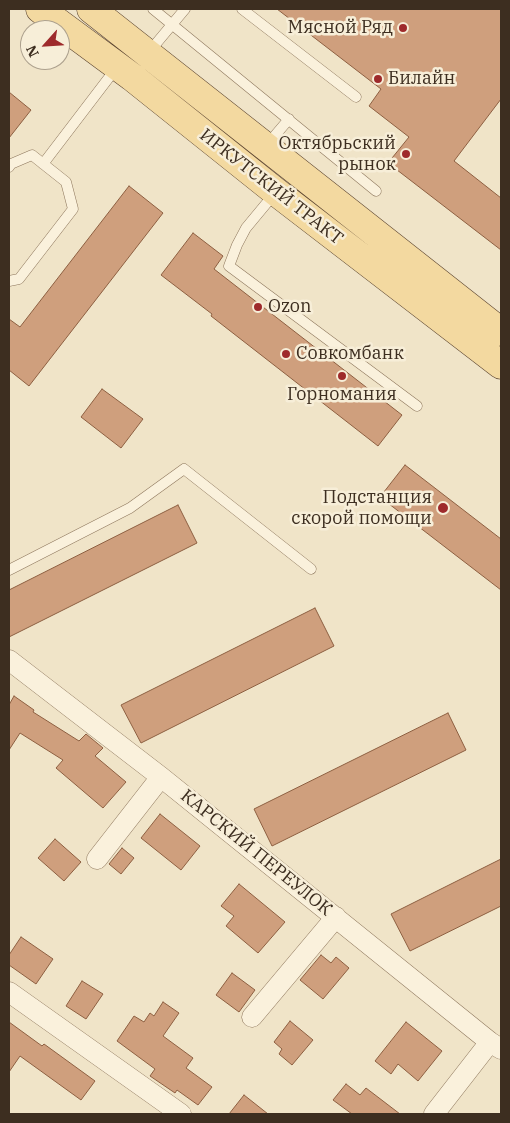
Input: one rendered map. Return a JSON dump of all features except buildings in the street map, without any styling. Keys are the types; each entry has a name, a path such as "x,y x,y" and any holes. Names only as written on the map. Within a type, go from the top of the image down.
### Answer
{"main road":[{"name":"ИРКУТСКИЙ ТРАКТ","path":"90,9 135,66 276,192 501,365"},
{"name":"ИРКУТСКИЙ ТРАКТ","path":"51,12 266,146 501,332"}],"street":[{"name":"КАРСКИЙ ПЕРЕУЛОК","path":"9,660 161,777 496,1046"},
{"path":"97,859 161,777"},
{"path":"252,1017 336,917"},
{"path":"9,992 181,1114"},
{"path":"434,1114 496,1046"}],"lane":[{"path":"153,9 289,118 376,191"},
{"path":"43,164 135,66 184,9"},
{"path":"242,9 356,97"},
{"path":"266,146 289,118"},
{"path":"9,167 11,164 32,155 66,182 73,209 19,279 9,281"},
{"path":"276,192 246,228 229,266 417,406"},
{"path":"9,570 130,508 184,469 311,569"}],"place":[{"name":"Мясной Ряд","path":"403,28"},
{"name":"Билайн","path":"378,79"},
{"name":"Октябрьский рынок","path":"406,154"},
{"name":"Ozon","path":"258,307"},
{"name":"Совкомбанк","path":"286,354"},
{"name":"Горномания","path":"342,376"},
{"name":"Подстанция скорой помощи","path":"443,508"}]}
